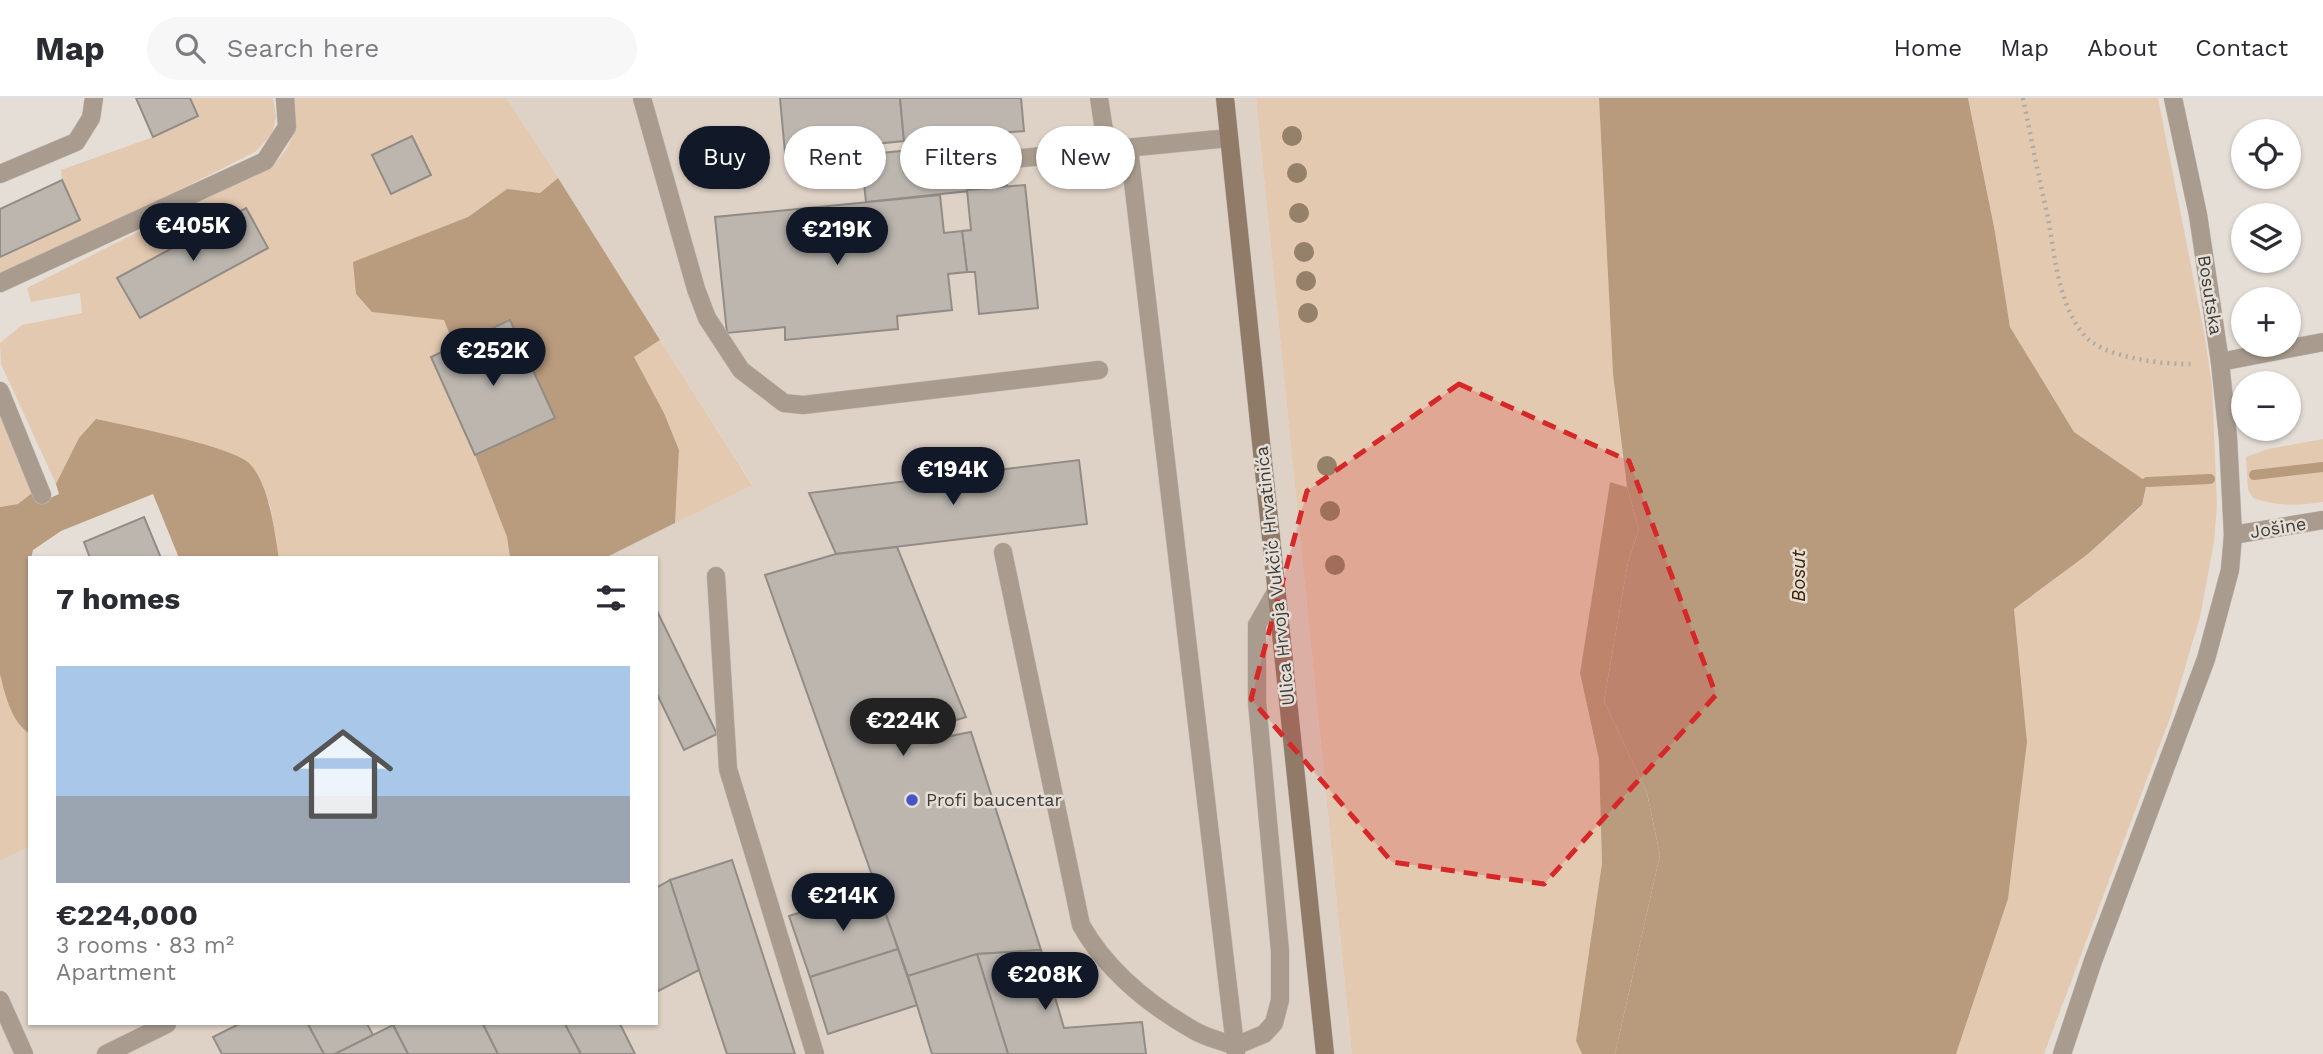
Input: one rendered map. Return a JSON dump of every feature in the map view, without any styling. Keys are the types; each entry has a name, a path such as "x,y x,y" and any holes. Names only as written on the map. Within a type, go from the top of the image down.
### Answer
{"main road":[{"name":"Ulica Hrvoja Vukčić Hrvatinića","path":"1225,98 1325,1054"}],"street":[{"path":"0,174 76,142 91,118 94,98"},
{"path":"0,283 265,161 287,127 285,98"},
{"path":"642,98 696,289 707,318 741,370 784,403 803,405 1099,370"},
{"path":"1099,98 1103,126"},
{"name":"Bosutska","path":"2062,1054 2093,961 2206,659 2230,570 2233,535 2228,438 2220,362 2198,215 2173,98"},
{"path":"1135,147 1229,138"},
{"path":"1134,189 1236,1050"},
{"path":"2220,362 2323,342"},
{"path":"0,391 42,495"},
{"name":"Jošine","path":"2233,535 2323,520"},
{"path":"1003,552 1081,926 1092,944 1125,983 1196,1032 1236,1050"},
{"path":"716,576 728,769 815,1054"},
{"path":"1236,1050 1264,1034 1274,1023 1280,1000 1280,951 1257,702 1257,625 1276,592"},
{"path":"0,1000 24,1054"},
{"path":"106,1054 165,1025"}],"path":[{"path":"2023,98 2061,285 2072,315 2085,337 2113,353 2169,365 2220,362"}],"highlighted area":[{"path":"1459,384 1629,461 1716,695 1544,884 1392,862 1251,699 1307,491"}],"shaded area":[{"path":"190,98 273,98 276,117 272,134 255,152 0,274 0,257 80,220 62,180 61,170 153,137 198,116"},
{"path":"294,98 506,98 558,178 540,193 507,189 468,217 353,263 444,320 454,346 431,358 475,455 507,537 510,556 279,556 270,504 235,455 183,439 97,419 56,484 1,364 0,343 22,325 82,313 80,293 31,302 27,288 276,162 291,140 295,116"},
{"path":"506,98 1256,98 1352,1054 0,1054 0,861 28,847 28,1025 658,1025 658,556 609,556 752,484"},
{"path":"1256,98 1599,98 1613,374 1627,487 1610,482 1580,673 1599,760 1602,863 1576,1041 1582,1054 1352,1054"},
{"path":"1968,98 2158,98 2212,385 2217,505 2214,542 2200,617 2171,715 2044,1054 1956,1054 2008,899 2027,742 2014,609 2088,554 2142,506 2147,482 2074,432 2010,327 1995,232"},
{"path":"558,178 660,340 634,357 664,413 679,450 675,523 609,556 510,556 507,537 475,455 555,418 511,321 454,346 444,320 372,312 356,294 353,262 468,217 507,189 540,193"},
{"path":"660,340 752,485 675,523 679,450 664,413 634,357"},
{"path":"0,414 32,493 18,504 0,507"},
{"path":"96,419 203,444 241,458 251,465 263,485 279,556 178,556 153,494 61,531 33,550 32,556 28,556 28,733 13,715 0,674 0,507 18,504 32,493 39,503 59,494 56,484 79,438"},
{"path":"2323,439 2323,502 2287,505 2253,498 2248,490 2246,457 2268,449"},
{"path":"1610,482 1627,487 1639,529 1628,562 1604,701 1647,793 1660,855 1615,1054 1582,1054 1576,1041 1602,863 1599,760 1580,673"},
{"path":"0,674 14,715 28,732 28,847 0,861"}],"water":[{"name":"Bosut","path":"1599,98 1968,98 1995,232 2010,327 2074,432 2147,482 2142,505 2088,554 2014,609 2027,742 2008,899 1956,1054 1615,1054 1660,855 1647,793 1604,701 1628,562 1639,529 1627,487 1613,374"}],"building":[{"path":"136,98 190,98 198,116 153,137"},
{"path":"780,98 900,98 903,126 900,126 900,141 886,143 886,126 784,126 784,142"},
{"path":"900,98 1021,98 1024,131 1022,126 903,126"},
{"path":"412,136 431,175 391,194 372,155"},
{"path":"900,151 900,189 988,189 866,202 865,189 886,189 886,153"},
{"path":"62,180 80,220 0,257 0,209"},
{"path":"1022,185 1025,185 1038,308 979,314 975,272 967,272 962,231 971,230 967,190 1022,189"},
{"path":"940,195 944,233 962,231 967,272 948,274 952,310 897,316 898,329 785,340 785,327 727,333 715,217"},
{"path":"246,208 268,248 140,318 117,278"},
{"path":"510,320 555,418 475,455 431,357"},
{"path":"1079,460 1087,524 836,554 809,493"},
{"path":"144,517 160,556 89,556 84,542"},
{"path":"897,547 966,717 906,735 909,744 971,732 1041,950 977,954 908,976 765,575 836,554"},
{"path":"658,613 717,734 684,750 658,696"},
{"path":"732,860 795,1054 727,1054 699,970 670,880"},
{"path":"670,880 699,970 658,991 658,887"},
{"path":"877,889 898,949 810,977 789,916"},
{"path":"898,949 917,1005 828,1034 810,977"},
{"path":"1041,950 1064,1028 1142,1022 1146,1054 1008,1054 977,954"},
{"path":"977,954 1008,1054 932,1054 908,976"},
{"path":"237,1025 309,1025 324,1054 222,1054 213,1037"},
{"path":"309,1025 368,1025 373,1035 335,1054 324,1054"},
{"path":"393,1025 484,1025 498,1054 408,1054"},
{"path":"393,1025 408,1054 335,1054"},
{"path":"484,1025 566,1025 581,1054 498,1054"},
{"path":"566,1025 620,1025 635,1054 581,1054"}],"waterway":[{"path":"2254,475 2323,467"},
{"path":"2147,482 2210,479"}],"place":[{"name":"Profi baucentar","path":"912,800"}]}
